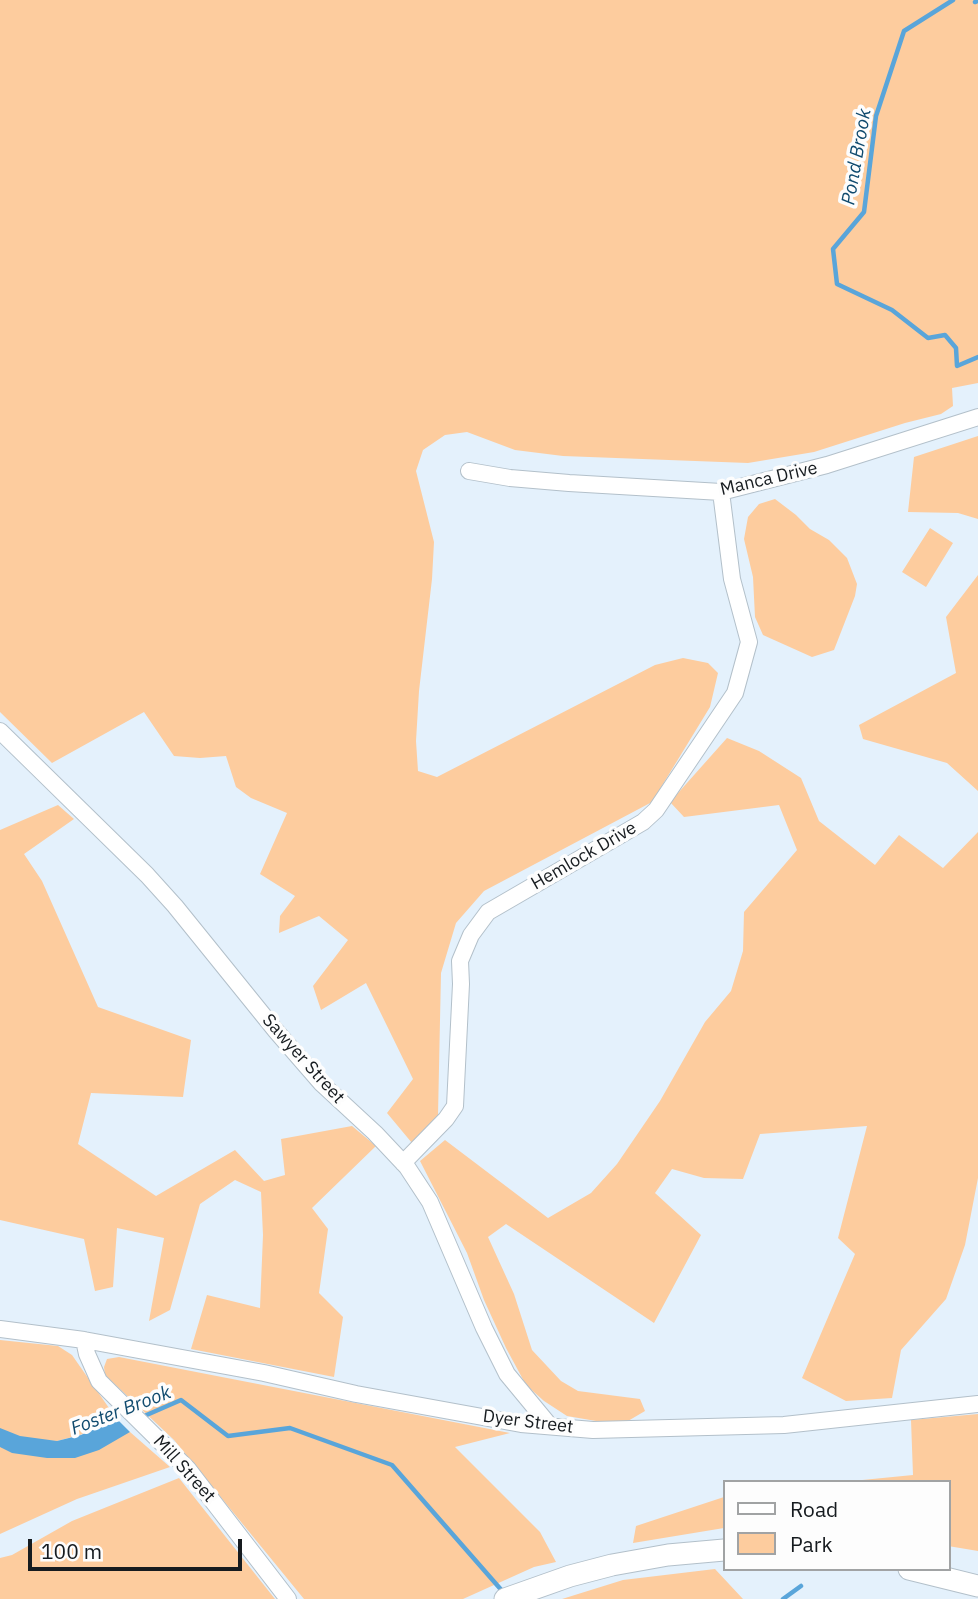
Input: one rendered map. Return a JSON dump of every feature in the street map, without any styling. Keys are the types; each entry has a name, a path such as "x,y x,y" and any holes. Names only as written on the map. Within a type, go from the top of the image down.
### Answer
{"main road":[{"path":"510,1597 612,1565 668,1555 722,1550"},
{"path":"917,1571 978,1586"}],"street":[{"name":"Manca Drive","path":"469,471 510,478 721,492 827,466 978,417"},
{"name":"Hemlock Drive","path":"403,1163 446,1119 455,1106 460,961 471,935 488,912 643,822 656,810 735,693 749,642 732,579 721,492"},
{"name":"Sawyer Street","path":"0,731 120,846 175,906 322,1084 403,1163 430,1202 484,1328 507,1374 550,1426"},
{"path":"0,1328 84,1340"},
{"name":"Dyer Street","path":"84,1340 521,1424 593,1430 784,1424 978,1404"},
{"name":"Mill Street","path":"84,1340 99,1381 188,1469 288,1599"}],"green space":[{"path":"0,0 978,0 978,383 952,388 953,406 941,414 814,452 748,463 563,456 515,450 467,432 445,435 423,450 416,471 434,542 419,691 416,741 418,771 437,777 655,665 683,658 708,663 718,673 710,707 652,802 484,891 456,923 441,973 438,1115 412,1143 387,1113 413,1079 366,983 321,1010 313,986 348,940 319,916 279,933 280,916 295,896 260,874 287,813 251,798 236,787 226,756 174,756 144,712 52,763 0,712"},
{"path":"978,436 978,519 958,513 908,512 914,457"},
{"path":"775,499 810,529 829,540 847,558 857,584 834,650 812,657 763,635 755,617 753,577 744,539 748,517 759,504"},
{"path":"930,528 953,543 926,587 902,572"},
{"path":"978,575 978,791 947,763 863,739 859,725 956,673 946,617"},
{"path":"727,738 759,751 801,778 819,821 875,865 899,835 943,868 978,832 978,1178 965,1245 946,1299 901,1350 892,1398 846,1401 802,1378 855,1254 838,1238 867,1126 760,1134 743,1179 704,1178 672,1169 655,1193 701,1235 654,1323 506,1224 488,1237 514,1294 532,1350 561,1381 578,1391 640,1399 645,1411 628,1421 596,1421 567,1416 526,1385 484,1300 467,1253 420,1161 445,1140 548,1218 591,1193 617,1164 660,1101 705,1022 731,991 743,951 744,912 797,850 779,805 684,817 670,802"},
{"path":"58,805 74,819 24,854 42,881 98,1007 191,1040 183,1097 91,1093 78,1144 156,1196 235,1150 264,1181 285,1175 281,1139 352,1126 376,1146 312,1208 328,1229 319,1293 343,1317 334,1377 191,1349 207,1295 260,1308 263,1235 261,1192 235,1180 200,1204 170,1310 149,1321 164,1238 117,1228 113,1287 95,1291 84,1239 0,1220 0,830"},
{"path":"0,1340 58,1346 72,1355 116,1418 80,1435 57,1441 37,1440 54,1448 130,1432 170,1467 77,1499 0,1534"},
{"path":"119,1357 510,1433 455,1447 540,1532 556,1562 534,1567 463,1599 304,1599 174,1440 105,1375 107,1359"},
{"path":"978,1414 978,1551 950,1546 950,1480 862,1480 913,1475 911,1420"},
{"path":"179,1478 275,1599 0,1599 0,1558 12,1555 72,1521"},
{"path":"722,1498 722,1528 633,1543 636,1526"},
{"path":"715,1569 743,1599 562,1599 623,1580"}],"water":[{"path":"116,1418 130,1432 99,1450 75,1458 47,1458 12,1453 0,1447 0,1428 20,1436 57,1441 81,1435"}],"waterway":[{"name":"Pond Brook","path":"953,0 904,31 876,116 864,212 833,249 837,284 892,310 928,338 945,335 956,348 957,366 978,357"},
{"name":"Foster Brook","path":"142,1417 181,1400 228,1436 290,1428 392,1465 504,1593"},
{"path":"783,1599 801,1586"}]}
